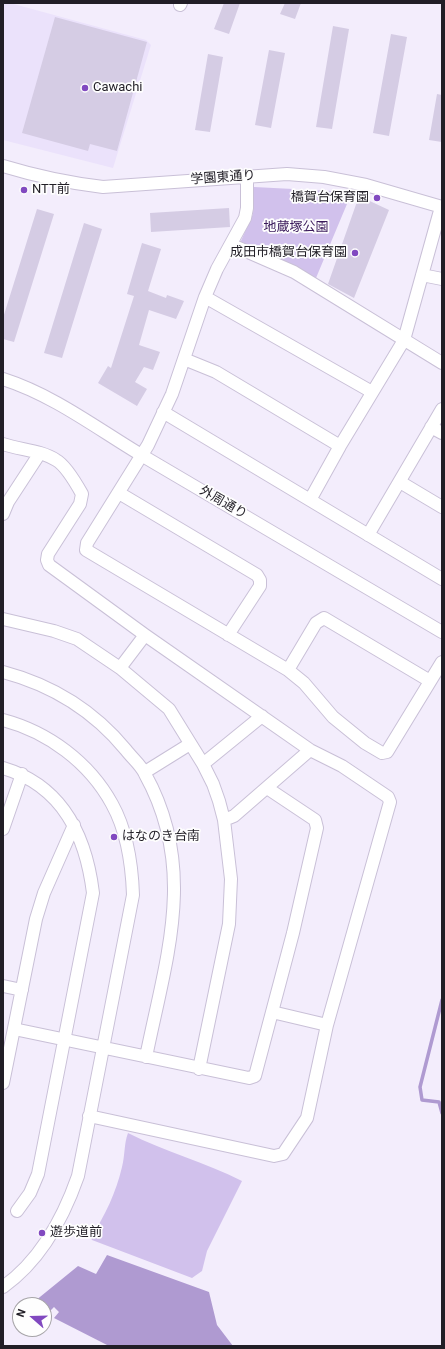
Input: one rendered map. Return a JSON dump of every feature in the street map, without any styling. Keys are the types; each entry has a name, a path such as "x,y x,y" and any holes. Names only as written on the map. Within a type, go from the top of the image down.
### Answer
{"street":[{"name":"学園東通り","path":"3,166 34,176 75,184 103,186 287,174 324,177 366,186 441,207"},
{"path":"247,176 247,208 245,218 232,245 217,269 205,297 172,394 142,455 87,543 86,550 288,670 304,683 332,717 365,743 382,753 387,752 442,662"},
{"path":"310,500 340,446 404,340 441,207"},
{"path":"232,245 294,272 347,302 442,363"},
{"path":"422,275 442,279"},
{"path":"205,297 372,392"},
{"path":"184,359 216,372 340,446"},
{"name":"外周通り","path":"3,379 29,388 57,402 142,455 442,632"},
{"path":"368,535 442,409"},
{"path":"163,412 442,579"},
{"path":"431,427 442,433"},
{"path":"3,444 40,453 57,460 82,494 80,504 48,554 46,560 49,565 145,635 310,750 342,766 388,797 390,802 328,1025 307,1118 283,1154 274,1156 89,1116"},
{"path":"3,514 8,502 40,453"},
{"path":"400,482 442,507"},
{"path":"119,493 257,575 260,580 260,586 228,635"},
{"path":"3,618 54,631 77,639 94,649 120,668 169,709 203,764 213,784 224,820 231,872 230,910 199,1069"},
{"path":"288,670 316,623 324,618 430,681"},
{"path":"120,668 145,635"},
{"path":"3,672 26,678 49,688 88,712 104,725 145,772 168,829 173,851 175,885 170,937 146,1057"},
{"path":"203,764 262,716"},
{"path":"3,720 21,725 49,739 70,754 94,779 112,804 126,841 132,872 133,895 78,1176 62,1215 36,1255 27,1266 3,1287"},
{"path":"145,772 190,744"},
{"path":"224,820 234,816 310,750"},
{"path":"3,768 22,774 42,788 60,806 74,825 83,845 90,869 93,893 63,1039 38,1174 24,1204 17,1211"},
{"path":"3,829 22,774"},
{"path":"14,1029 199,1069 252,1078 257,1073 293,933 317,828 315,820 267,788"},
{"path":"3,1083 6,1055 14,1029 36,919 44,893 74,825"},
{"path":"3,986 22,990"},
{"path":"272,1012 328,1025"}],"shaded area":[{"name":"Cawachi","path":"3,3 10,3 146,40 151,45 113,168 3,140"},
{"path":"107,1255 209,1292 217,1325 233,1346 109,1346 54,1318 59,1312 54,1307 52,1309 52,1297 40,1297 78,1266 96,1274"}],"green space":[{"name":"地蔵塚公園","path":"254,187 352,192 316,278 240,243 253,214"},
{"path":"128,1133 242,1181 207,1251 202,1271 192,1278 92,1240 91,1238 117,1186 123,1163"}],"building":[{"path":"224,3 240,3 229,34 214,29"},
{"path":"285,3 301,3 295,19 280,14"},
{"name":"Cawachi","path":"55,17 147,42 117,151 90,144 88,151 22,133"},
{"path":"333,26 349,29 332,129 316,127"},
{"path":"391,34 407,37 389,136 373,133"},
{"path":"269,50 285,53 271,128 255,125"},
{"path":"208,54 223,57 210,132 195,130"},
{"path":"437,94 442,95 442,142 429,140"},
{"path":"359,196 389,210 354,298 328,284"},
{"path":"229,208 230,227 151,232 150,213"},
{"path":"37,209 54,214 14,342 3,339 3,318"},
{"path":"84,223 102,229 62,358 44,353"},
{"path":"142,243 161,249 148,291 166,298 167,295 184,301 176,319 149,310 139,345 160,352 153,370 144,367 135,382 147,389 137,406 98,383 108,366 111,368 134,296 127,294"}],"waterway":[{"path":"442,1000 420,1087 422,1100 439,1102 442,1113"}],"place":[{"name":"Cawachi","path":"85,88"},
{"name":"NTT前","path":"24,190"},
{"name":"橋賀台保育園","path":"377,198"},
{"name":"成田市橋賀台保育園","path":"355,253"},
{"name":"はなのき台南","path":"114,837"},
{"name":"遊歩道前","path":"42,1233"}]}
